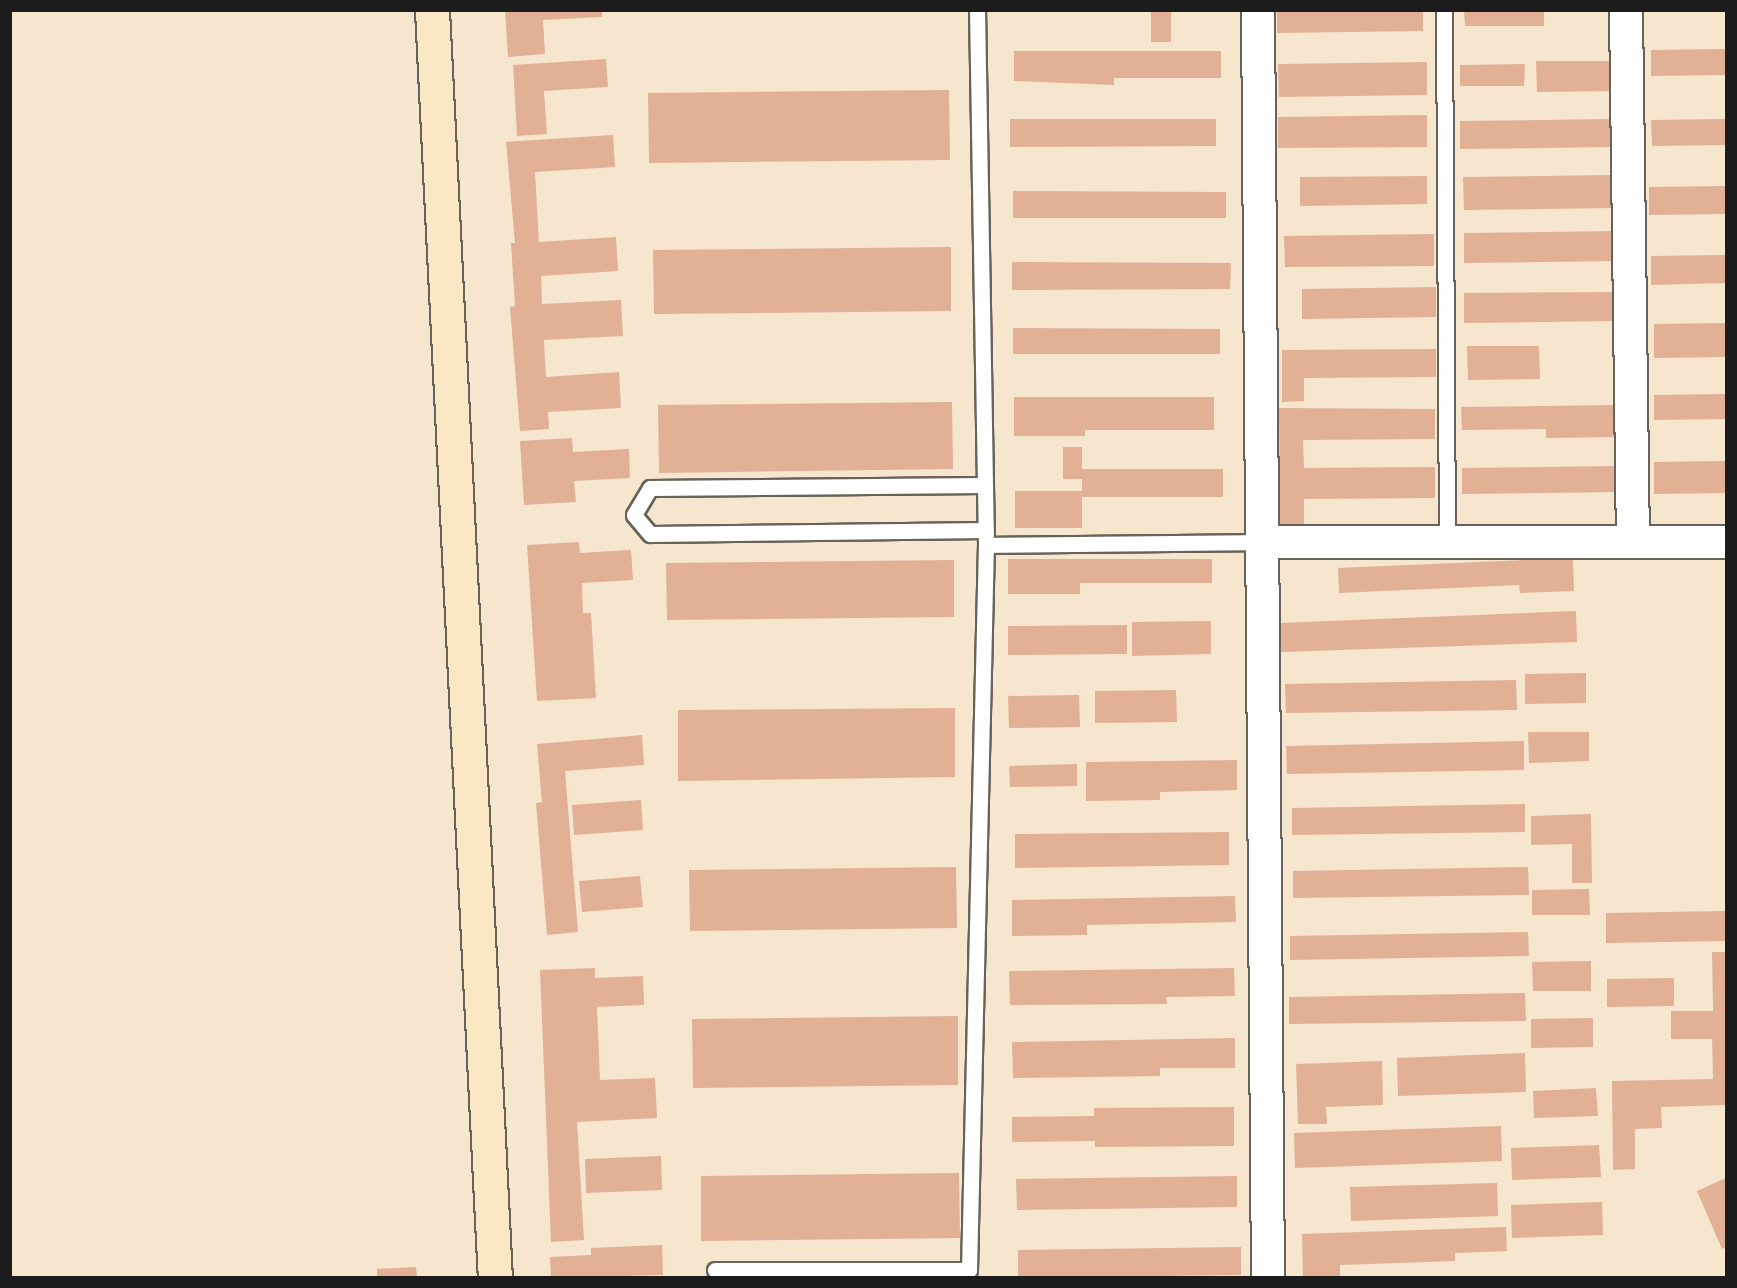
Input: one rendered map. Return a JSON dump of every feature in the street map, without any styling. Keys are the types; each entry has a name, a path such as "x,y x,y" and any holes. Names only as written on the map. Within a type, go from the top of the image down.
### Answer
{"street":[{"path":"432,10 495,1278"},
{"path":"1258,10 1268,1278"},
{"path":"1626,10 1633,542"},
{"path":"1262,542 1726,542"}],"lane":[{"path":"715,1270 969,1270 986,538 977,10"},
{"path":"1444,10 1447,542"},
{"path":"985,485 650,488 634,515 650,534 1262,542"}],"building":[{"path":"505,10 602,10 602,17 543,20 545,54 508,57"},
{"path":"1151,10 1171,10 1171,42 1151,42"},
{"path":"1277,10 1423,10 1423,31 1277,33"},
{"path":"1464,10 1544,10 1544,26 1465,26"},
{"path":"1726,49 1726,75 1651,76 1651,50"},
{"path":"1014,51 1221,51 1221,78 1114,78 1114,85 1014,81"},
{"path":"606,59 608,87 544,91 547,134 517,136 513,65"},
{"path":"1536,61 1615,61 1615,91 1537,92"},
{"path":"1427,62 1427,95 1279,97 1278,64"},
{"path":"1525,64 1524,86 1460,86 1460,65"},
{"path":"949,90 950,160 649,163 648,93"},
{"path":"1427,115 1427,147 1278,148 1278,117"},
{"path":"1010,119 1216,119 1216,146 1010,147"},
{"path":"1611,119 1611,147 1460,149 1460,121"},
{"path":"1726,119 1726,145 1652,146 1651,120"},
{"path":"613,135 615,167 535,172 539,242 616,237 618,271 541,276 542,304 621,300 623,336 544,340 546,377 619,372 621,408 548,412 549,429 520,431 510,307 515,306 511,243 515,243 506,142"},
{"path":"1613,175 1614,208 1464,210 1463,177"},
{"path":"1427,176 1427,204 1300,206 1300,177"},
{"path":"1726,186 1726,214 1649,215 1649,187"},
{"path":"1013,191 1226,192 1226,218 1013,218"},
{"path":"1619,231 1619,261 1464,263 1464,233"},
{"path":"1434,234 1434,266 1285,267 1284,236"},
{"path":"951,247 951,311 654,314 653,250"},
{"path":"1726,255 1726,283 1651,285 1651,256"},
{"path":"1012,262 1231,263 1230,289 1012,290"},
{"path":"1436,287 1436,317 1302,319 1302,289"},
{"path":"1619,292 1619,321 1464,323 1464,293"},
{"path":"1726,323 1725,357 1654,358 1654,324"},
{"path":"1013,328 1220,329 1220,354 1013,354"},
{"path":"1467,346 1539,346 1540,379 1468,380"},
{"path":"1436,349 1436,377 1304,378 1304,401 1282,402 1282,350"},
{"path":"1726,394 1726,419 1654,420 1654,395"},
{"path":"1014,397 1214,397 1214,430 1085,430 1085,436 1014,436"},
{"path":"952,402 953,469 659,473 658,405"},
{"path":"1619,405 1619,437 1546,438 1546,429 1462,430 1461,407"},
{"path":"1279,408 1435,409 1435,439 1303,440 1304,468 1435,467 1435,498 1304,499 1304,524 1280,524"},
{"path":"572,438 573,452 629,449 630,478 574,481 576,502 524,505 520,441"},
{"path":"1063,447 1082,447 1082,469 1223,469 1223,497 1082,497 1082,528 1015,528 1015,491 1082,491 1082,479 1063,479"},
{"path":"1726,461 1726,493 1654,494 1654,462"},
{"path":"1618,466 1618,492 1462,494 1462,468"},
{"path":"579,542 580,553 631,550 633,580 582,583 583,613 591,613 596,698 537,701 527,545"},
{"path":"1573,558 1574,591 1520,593 1519,585 1339,593 1338,568"},
{"path":"1008,559 1212,559 1212,583 1080,583 1080,594 1008,594"},
{"path":"954,560 954,617 667,620 666,563"},
{"path":"1576,611 1577,642 1281,652 1280,623"},
{"path":"1211,621 1211,654 1132,656 1132,622"},
{"path":"1127,625 1127,654 1008,655 1008,626"},
{"path":"1586,673 1586,703 1525,704 1525,674"},
{"path":"1516,680 1517,710 1286,713 1285,684"},
{"path":"1176,690 1177,722 1095,723 1095,691"},
{"path":"1079,695 1080,727 1009,728 1008,696"},
{"path":"955,708 955,777 678,781 678,710"},
{"path":"1528,732 1589,732 1589,761 1529,763"},
{"path":"642,735 644,765 565,771 578,932 547,935 536,803 542,802 537,744"},
{"path":"1524,741 1524,770 1287,774 1286,746"},
{"path":"1237,760 1237,790 1160,792 1160,800 1086,801 1086,762"},
{"path":"1077,764 1077,786 1010,787 1009,766"},
{"path":"641,800 643,830 574,835 572,805"},
{"path":"1525,804 1525,832 1292,835 1292,808"},
{"path":"1591,814 1592,883 1572,883 1572,844 1531,845 1531,816"},
{"path":"1229,832 1229,865 1015,868 1015,834"},
{"path":"956,867 957,928 690,931 689,870"},
{"path":"1528,867 1529,895 1293,898 1293,871"},
{"path":"640,876 643,907 582,912 579,881"},
{"path":"1589,889 1590,915 1532,915 1532,890"},
{"path":"1235,896 1236,922 1087,925 1087,935 1012,936 1012,900"},
{"path":"1726,911 1726,941 1606,943 1606,913"},
{"path":"1528,932 1529,956 1290,960 1290,936"},
{"path":"1712,952 1726,952 1726,1105 1661,1107 1662,1128 1635,1129 1635,1169 1613,1170 1612,1081 1713,1079 1712,1039 1671,1039 1671,1011 1713,1011"},
{"path":"1591,961 1591,991 1533,991 1532,962"},
{"path":"595,968 595,978 643,976 644,1005 597,1007 600,1080 655,1078 657,1118 577,1122 584,1240 551,1242 540,970"},
{"path":"1234,968 1235,996 1166,997 1167,1004 1010,1005 1009,971"},
{"path":"1674,978 1674,1006 1607,1007 1607,979"},
{"path":"1525,993 1526,1021 1289,1024 1289,997"},
{"path":"958,1016 958,1085 693,1088 692,1019"},
{"path":"1593,1018 1593,1047 1531,1048 1531,1019"},
{"path":"1235,1038 1235,1068 1160,1068 1160,1076 1013,1078 1012,1042"},
{"path":"1525,1053 1526,1092 1398,1096 1397,1058"},
{"path":"1382,1061 1383,1105 1326,1107 1327,1124 1298,1124 1296,1064"},
{"path":"1596,1088 1598,1116 1534,1118 1533,1091"},
{"path":"1234,1107 1234,1146 1095,1147 1095,1141 1012,1142 1012,1117 1094,1116 1094,1108"},
{"path":"1501,1126 1502,1161 1295,1168 1294,1133"},
{"path":"1599,1145 1601,1177 1512,1180 1511,1148"},
{"path":"661,1156 662,1190 586,1193 585,1159"},
{"path":"959,1173 960,1238 701,1241 701,1176"},
{"path":"1237,1176 1237,1207 1017,1210 1016,1179"},
{"path":"1726,1178 1726,1247 1722,1249 1697,1191"},
{"path":"1497,1183 1498,1216 1351,1221 1350,1187"},
{"path":"1602,1202 1603,1235 1512,1238 1511,1205"},
{"path":"1506,1227 1507,1251 1455,1253 1455,1261 1340,1265 1340,1278 1303,1278 1302,1234"},
{"path":"662,1245 663,1275 551,1278 550,1257 591,1255 591,1248"},
{"path":"1241,1247 1241,1275 1018,1278 1018,1250"},
{"path":"416,1267 417,1278 377,1278 377,1269"}]}
